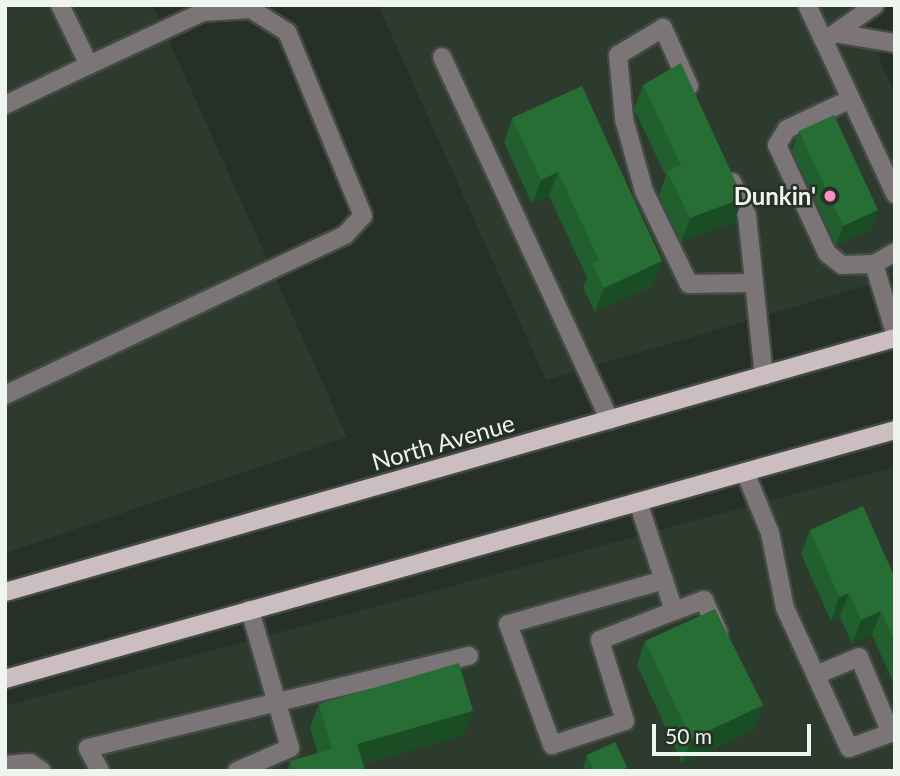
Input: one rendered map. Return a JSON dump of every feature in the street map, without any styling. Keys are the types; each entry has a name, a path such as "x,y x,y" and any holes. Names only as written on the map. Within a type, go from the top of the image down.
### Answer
{"main road":[{"name":"North Avenue","path":"5,592 764,376 895,336"},
{"path":"5,679 895,430"}],"lane":[{"path":"60,5 89,65"},
{"path":"807,5 833,37 851,99 895,194"},
{"path":"833,37 876,5"},
{"path":"5,105 203,12 251,9 287,32 363,216 345,235 5,395"},
{"path":"697,103 663,28 618,55 624,119 645,191 689,284 751,283"},
{"path":"833,37 895,43"},
{"path":"442,57 610,420"},
{"path":"851,99 787,128 778,145 827,253 842,265 874,264 895,252"},
{"path":"725,166 747,215 751,283 764,376"},
{"path":"874,264 895,336"},
{"path":"745,472 769,533 786,608 816,675 849,748 891,733 859,657 816,675"},
{"path":"638,502 674,611"},
{"path":"664,580 508,624 552,745 625,721 600,640 704,600 726,648"},
{"path":"237,771 290,748 250,610"},
{"path":"100,771 88,748 468,656"},
{"path":"5,765 30,763 42,771"}],"shaded area":[{"path":"5,5 153,5 347,437 5,553"},
{"path":"378,5 857,5 895,96 895,277 546,380"},
{"path":"895,467 895,771 5,771 5,706"}],"building":[{"path":"681,63 743,198 690,218 667,171 681,165 643,85"},
{"path":"582,86 662,261 604,288 592,263 599,260 558,172 541,180 512,118"},
{"path":"834,115 878,210 843,226 799,131"},
{"path":"863,506 895,578 895,642 881,611 861,620 849,593 839,597 810,530"},
{"path":"715,609 763,705 691,739 645,641"},
{"path":"459,663 473,711 357,744 365,771 293,771 290,761 332,749 319,704"},
{"path":"615,742 627,767 617,771 594,771 587,755"}],"place":[{"name":"Dunkin'","path":"830,196"}]}
